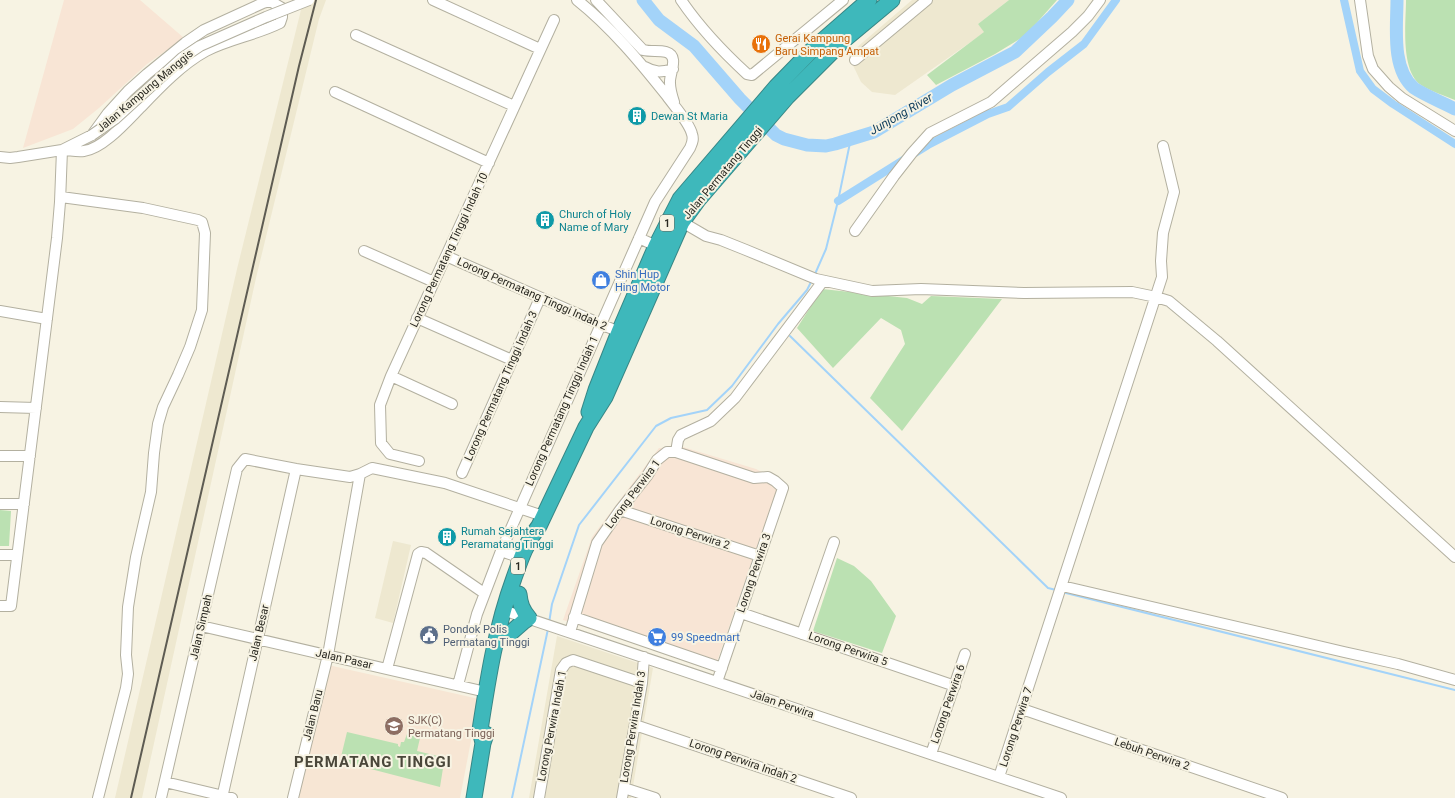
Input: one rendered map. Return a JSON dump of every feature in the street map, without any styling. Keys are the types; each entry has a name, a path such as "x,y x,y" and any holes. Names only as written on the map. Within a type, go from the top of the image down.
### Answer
{"highway":[{"name":"Jalan Permatang Tinggi","path":"483,743 480,730 495,645 508,611 521,558 529,538 541,521 586,427 605,397 682,222 746,134 782,92 813,49 869,0"},
{"name":"Jalan Permatang Tinggi","path":"782,92 892,0"},
{"name":"Jalan Permatang Tinggi","path":"586,427 596,390 619,332 656,246 680,199 746,134"},
{"path":"619,332 628,332 636,326"},
{"name":"Jalan Permatang Tinggi","path":"474,798 483,743 487,731 507,636 508,611 519,594 536,545 541,521"},
{"path":"519,594 523,612 534,620"},
{"path":"507,636 523,622 534,620"}],"street":[{"path":"0,606 11,606 57,238 61,197 62,150 84,152 100,144 112,135 166,82 186,65 205,52 227,42 280,23 282,8 270,0 204,30 185,43 128,91 108,112 92,135"},
{"name":"Jalan Kampung Manggis","path":"0,157 10,158 62,150 92,135 115,119 182,58 200,46 309,0"},
{"path":"433,0 540,49"},
{"path":"577,0 595,14 641,64 678,111"},
{"path":"596,0 643,50 650,52 665,51 671,55 673,69 670,82 672,96 678,111"},
{"path":"681,0 702,28 727,56 747,74 752,74 758,71 800,34 843,0"},
{"path":"855,60 927,0"},
{"path":"855,231 912,152 930,133 992,102 1072,32 1088,16 1100,0"},
{"path":"1360,0 1368,56 1373,69 1389,88 1402,98 1455,131"},
{"path":"831,9 844,22"},
{"name":"Lorong Permatang Tinggi Indah 10","path":"420,461 390,454 381,443 380,405 391,376 417,318 554,20"},
{"path":"800,34 813,49"},
{"path":"356,36 514,106"},
{"path":"641,64 652,71 662,72 673,69"},
{"path":"656,83 673,69"},
{"path":"334,92 488,163"},
{"name":"Lorong Permatang Tinggi Indah 1","path":"458,685 484,593 519,508 655,202 694,140 692,133 678,111"},
{"name":"Lorong Perwira 7","path":"999,777 1162,277 1161,261 1163,233 1174,192 1163,146"},
{"path":"61,197 144,208 198,220 202,222 205,233 202,310 190,347 158,424 151,492 136,557 128,607 126,655 128,669 126,688 98,798"},
{"path":"682,222 706,236 721,240 816,278 872,290 921,289 1032,293 1132,292 1168,301 1217,342 1455,557"},
{"path":"638,238 656,246"},
{"path":"364,251 434,282"},
{"name":"Lorong Permatang Tinggi Indah 2","path":"446,256 619,332"},
{"path":"676,452 678,440 681,435 711,421 735,398 816,278"},
{"name":"Lorong Permatang Tinggi Indah 3","path":"462,473 540,298"},
{"path":"0,311 46,319"},
{"path":"417,318 512,360"},
{"path":"391,376 452,404"},
{"path":"0,407 36,408"},
{"name":"Lorong Perwira 1","path":"570,632 597,543 657,460 667,452 676,452"},
{"name":"Lorong Perwira 3","path":"676,452 754,478 768,477 783,488 717,682"},
{"path":"0,456 30,456"},
{"name":"Jalan Simpah","path":"162,798 237,469 245,459 296,469"},
{"path":"296,469 350,477 372,468 445,483 519,508 541,521"},
{"name":"Jalan Besar","path":"226,797 258,639 296,469"},
{"path":"328,655 360,474"},
{"path":"0,504 24,504"},
{"name":"Lorong Perwira 2","path":"620,510 760,556"},
{"path":"802,634 834,542"},
{"path":"501,551 521,558"},
{"path":"388,669 418,554 421,552 426,553 484,593"},
{"path":"0,554 17,555"},
{"path":"1062,587 1398,664 1455,680"},
{"name":"Jalan Perwira","path":"508,611 1061,798"},
{"name":"Lorong Perwira 5","path":"740,613 955,686"},
{"path":"574,617 722,668"},
{"name":"Jalan Pasar","path":"201,626 486,692"},
{"name":"Lorong Perwira 6","path":"931,754 965,654"},
{"name":"Jalan Baru","path":"293,798 328,655"},
{"name":"Lorong Perwira Indah 3","path":"622,798 642,683 644,657"},
{"name":"Lorong Perwira Indah 1","path":"539,798 561,670 566,663 573,660 642,683"},
{"name":"Lebuh Perwira 2","path":"1022,709 1282,798"},
{"name":"Lorong Perwira Indah 2","path":"635,725 851,798"},
{"path":"165,782 226,797"},
{"path":"624,788 655,798"}],"shaded area":[{"path":"64,0 140,0 184,38 147,64 99,108 73,129 23,148"},
{"path":"303,0 326,0 319,19 256,278 142,798 115,798 237,269"},
{"path":"912,0 1009,0 978,24 985,32 895,95 872,92 861,82 848,55"},
{"path":"683,447 756,469 780,481 714,670 563,620 592,537 659,448"},
{"path":"393,541 411,545 393,623 375,618"},
{"path":"557,636 653,668 631,798 529,798"},
{"name":"SJK(C) Permatang Tinggi","path":"328,665 479,699 460,798 297,798"}],"green space":[{"path":"1009,0 1057,0 1026,35 995,54 936,85 927,75 984,32 978,24"},
{"path":"1406,0 1455,0 1455,100 1421,85 1414,78 1407,58 1405,33"},
{"path":"822,289 907,298 922,304 931,296 1002,299 902,431 870,398 905,344 901,330 881,318 833,368 797,328"},
{"path":"0,510 11,511 9,546 0,546"},
{"path":"837,558 854,566 871,581 896,616 882,653 813,631"},
{"path":"347,732 398,744 400,747 401,742 404,742 407,734 420,738 417,751 442,757 444,762 440,787 340,761"}],"waterway":[{"name":"Junjong River","path":"643,0 659,20 694,46 740,99 776,135 784,139 807,145 826,146 874,132 952,85 1015,52 1068,0"},
{"path":"915,153 988,114 1008,107 1048,72 1084,44 1116,0"},
{"path":"1344,0 1360,71 1373,89 1393,104 1455,144"},
{"name":"Junjong River","path":"1397,0 1397,47 1402,70 1407,80 1418,91 1455,109"},
{"path":"815,274 826,249 851,138"},
{"path":"838,201 905,159"},
{"path":"549,623 552,604 579,525 656,426 671,418 707,410 732,386 778,324 807,290 812,280"},
{"path":"790,336 1048,588 1056,590"},
{"path":"1062,592 1455,690"},
{"path":"512,798 548,629"}],"railway":[{"path":"131,798 299,66 316,0"}],"place":[{"name":"Gerai Kampung Baru Simpang Ampat","path":"761,44"},
{"name":"Dewan St Maria","path":"637,116"},
{"name":"Church of Holy Name of Mary","path":"545,220"},
{"name":"Shin Hup Hing Motor","path":"601,280"},
{"name":"Rumah Sejahtera Peramatang Tinggi","path":"447,537"},
{"name":"Pondok Polis Permatang Tinggi","path":"429,635"},
{"name":"99 Speedmart","path":"657,637"},
{"name":"SJK(C) Permatang Tinggi","path":"394,726"}],"district":[{"name":"PERMATANG TINGGI","path":"373,762"}]}
